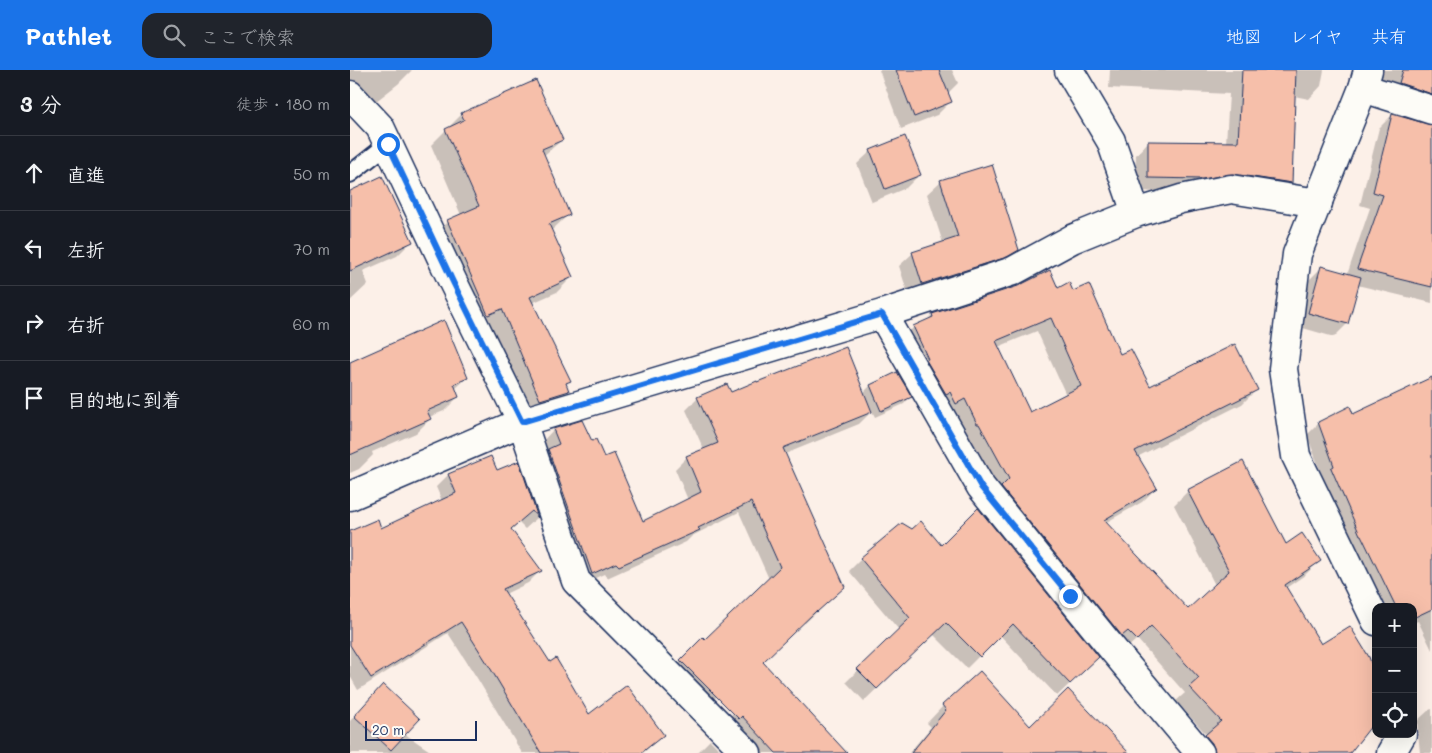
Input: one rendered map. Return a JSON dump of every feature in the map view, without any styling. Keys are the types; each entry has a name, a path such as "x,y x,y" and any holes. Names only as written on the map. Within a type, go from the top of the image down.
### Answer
{"street":[{"path":"1069,70 1111,141 1136,213"},
{"path":"1372,612 1296,456 1283,369 1297,254 1365,79 1432,110"},
{"path":"350,95 380,127 522,422 576,581 747,753"},
{"path":"350,496 522,422 882,314 1013,271 1072,239 1136,213 1181,199 1231,189 1318,203"},
{"path":"882,314 981,487 1114,652 1200,753"},
{"path":"1391,753 1400,738"}],"lane":[{"path":"350,174 388,144"}],"building":[{"path":"896,70 939,70 952,102 914,117"},
{"path":"1242,70 1296,70 1292,183 1233,174 1202,179 1148,178 1148,141 1238,142"},
{"path":"1403,70 1432,70 1432,94 1399,83"},
{"path":"536,80 563,140 542,149 570,215 549,224 573,277 530,297 571,381 566,383 569,391 540,400 502,309 488,315 447,220 479,206 445,129 464,120 461,113"},
{"path":"1392,114 1432,125 1432,287 1357,269 1383,195 1373,192"},
{"path":"905,136 921,175 885,189 870,150"},
{"path":"992,164 1019,250 1007,257 922,284 912,252 958,237 940,180"},
{"path":"382,176 413,242 350,271 350,191"},
{"path":"1321,266 1361,277 1348,324 1308,313"},
{"path":"1050,270 1058,288 1069,282 1073,291 1089,284 1120,354 1131,349 1150,386 1235,344 1258,390 1135,451 1157,488 1104,520 1188,609 1229,571 1187,490 1243,461 1286,544 1302,533 1321,561 1285,585 1321,644 1350,626 1372,665 1372,725 1350,753 1215,753 1212,743 1205,735 1221,721 1189,687 1199,678 1151,626 1137,640 1128,631 1122,636 1001,487 1009,479 979,424 977,424 965,399 956,404 950,392 946,394 926,360 928,359 913,326 933,317 932,314 1018,286","holes":["1051,318 1081,386 1030,412 996,341"]},
{"path":"444,320 468,378 454,384 459,397 427,411 431,419 350,455 350,362"},
{"path":"846,347 872,412 783,448 845,587 816,611 763,662 847,753 776,753 742,716 739,719 680,660 703,637 705,639 780,567 751,502 698,528 700,530 619,566 616,563 592,574 548,449 559,444 553,429 582,420 592,441 596,439 604,457 614,453 643,521 701,492 686,456 718,443 697,397 727,384 731,392"},
{"path":"897,372 912,397 881,411 870,385"},
{"path":"1432,377 1432,609 1417,616 1417,603 1394,603 1360,535 1331,468 1334,466 1318,422 1350,406 1353,414"},
{"path":"491,456 497,470 519,461 538,518 532,511 511,529 542,571 503,589 550,662 556,658 589,714 627,685 664,735 641,753 541,753 461,622 371,678 350,645 350,531 378,519 381,528 456,493 448,474"},
{"path":"978,508 1099,657 1070,684 1013,624 980,657 946,623 877,689 857,669 910,618 860,558 902,523 912,529 921,521 941,545"},
{"path":"980,671 1030,726 1068,689 1129,753 911,753 946,710 942,705"},
{"path":"383,684 420,719 391,750 354,716"}],"route":[{"path":"388,144 522,422 882,314 981,487 1070,596"}]}
